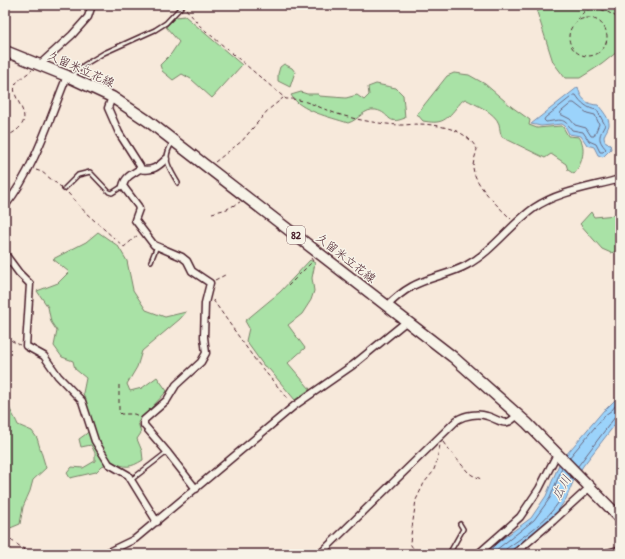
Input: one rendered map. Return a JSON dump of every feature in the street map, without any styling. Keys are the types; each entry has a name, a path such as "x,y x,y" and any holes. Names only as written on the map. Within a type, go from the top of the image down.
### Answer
{"main road":[{"name":"久留米立花線","path":"5,51 69,77 112,97 148,121 453,357 518,415 620,517"}],"street":[{"path":"38,65 74,38 88,17 92,5"},
{"path":"5,206 16,191 28,169 69,77"},
{"path":"112,97 108,108 119,133 140,166 140,169"},
{"path":"166,159 154,168 146,170 140,169 127,177 123,186 138,206 139,209 135,220 154,245 182,257 187,261 192,271 210,283 205,303 204,338 206,353 200,362 176,385 167,400 145,419 144,425 196,489"},
{"path":"387,306 397,296 412,286 454,272 469,264 491,247 533,209 547,200 620,179"},
{"path":"5,254 19,273 30,284 26,346 44,356 58,376 82,401 95,441 109,464 128,475 156,522"},
{"path":"104,554 135,539 294,406 353,364 407,321"},
{"path":"320,554 457,420 463,416 480,415 488,416 502,422 509,422 518,415"},
{"path":"478,554 520,517 559,456"},
{"path":"514,554 590,487"}],"lane":[{"path":"69,77 84,65 104,53 155,30 166,23 183,5"},
{"path":"174,141 168,149 166,159 178,183"},
{"path":"64,189 78,175 90,172 109,192 123,186"},
{"path":"151,261 157,246"},
{"path":"131,480 167,452"},
{"path":"449,554 463,529 460,524"},
{"path":"591,554 598,554 620,548"},
{"path":"514,554 529,554"},
{"path":"540,554 568,554"}],"path":[{"path":"183,5 200,26 286,99 294,98 341,115 384,123 403,125 417,124 443,127 465,135 472,141 477,149 473,163 473,169 477,180 486,193 516,224"},
{"path":"578,21 588,17 605,28 607,33 607,40 602,51 592,57 578,54 570,44 568,32 578,21 582,12 586,7 591,5 604,8 620,19"},
{"path":"5,137 15,132 24,122 24,114 15,88 17,83 38,65"},
{"path":"208,168 242,141 268,110 284,97"},
{"path":"28,169 42,172 64,189 86,213 124,247 143,230"},
{"path":"212,213 242,201"},
{"path":"288,286 313,261 308,255"},
{"path":"210,283 227,274"},
{"path":"208,292 256,361 294,406"},
{"path":"5,337 26,346"},
{"path":"119,385 119,412 121,414 134,414 145,419"},
{"path":"418,554 420,550 411,546 410,542 414,510 419,492 436,464 441,439 468,472 481,479"},
{"path":"5,536 31,554"}],"green space":[{"path":"546,5 620,5 620,48 602,64 580,78 565,78 553,62 537,12"},
{"path":"185,16 242,65 212,98 191,79 182,74 173,80 162,71 160,65 171,54 179,42 166,27 176,17"},
{"path":"284,64 292,68 295,72 290,87 278,81 280,67"},
{"path":"454,73 469,75 485,84 530,120 529,125 537,128 561,126 568,136 579,137 583,146 583,151 581,161 574,174 568,170 566,164 551,154 545,158 502,137 499,124 494,116 485,109 465,99 449,116 442,121 423,121 417,114 447,76"},
{"path":"376,84 396,88 403,95 405,118 395,121 391,120 381,112 372,110 365,112 348,123 324,116 308,109 295,101 291,95 301,92 307,94 318,94 319,96 346,98 357,95 364,100 369,95 368,87"},
{"path":"591,212 594,217 620,216 620,250 611,253 602,249 580,224"},
{"path":"98,232 118,246 127,261 133,290 146,310 165,317 186,312 180,319 142,351 137,367 127,384 130,391 142,388 157,377 167,391 138,422 141,433 137,439 142,451 143,460 131,466 112,462 102,466 96,472 70,478 67,473 72,467 83,468 95,461 95,453 91,445 81,447 79,439 94,426 83,393 86,378 75,369 73,361 62,357 54,346 57,331 51,322 48,307 37,291 58,283 69,272 53,259 86,242"},
{"path":"310,260 315,263 312,278 314,291 311,300 302,314 288,325 305,348 288,363 310,389 295,400 269,369 264,366 246,341 249,328 245,321 280,292"},
{"path":"5,396 7,404 18,425 32,431 37,438 46,468 33,480 23,507 20,524 8,529 5,527"}],"water":[{"path":"578,87 582,98 591,104 598,105 608,120 609,125 604,138 606,143 610,144 611,149 603,157 598,155 594,147 587,145 581,136 569,134 565,126 562,124 541,126 531,124"},
{"name":"広川","path":"620,395 620,418 583,466 573,482 566,499 553,518 529,538 506,554 485,554 497,543 531,518 546,496 560,462 604,410"}]}
